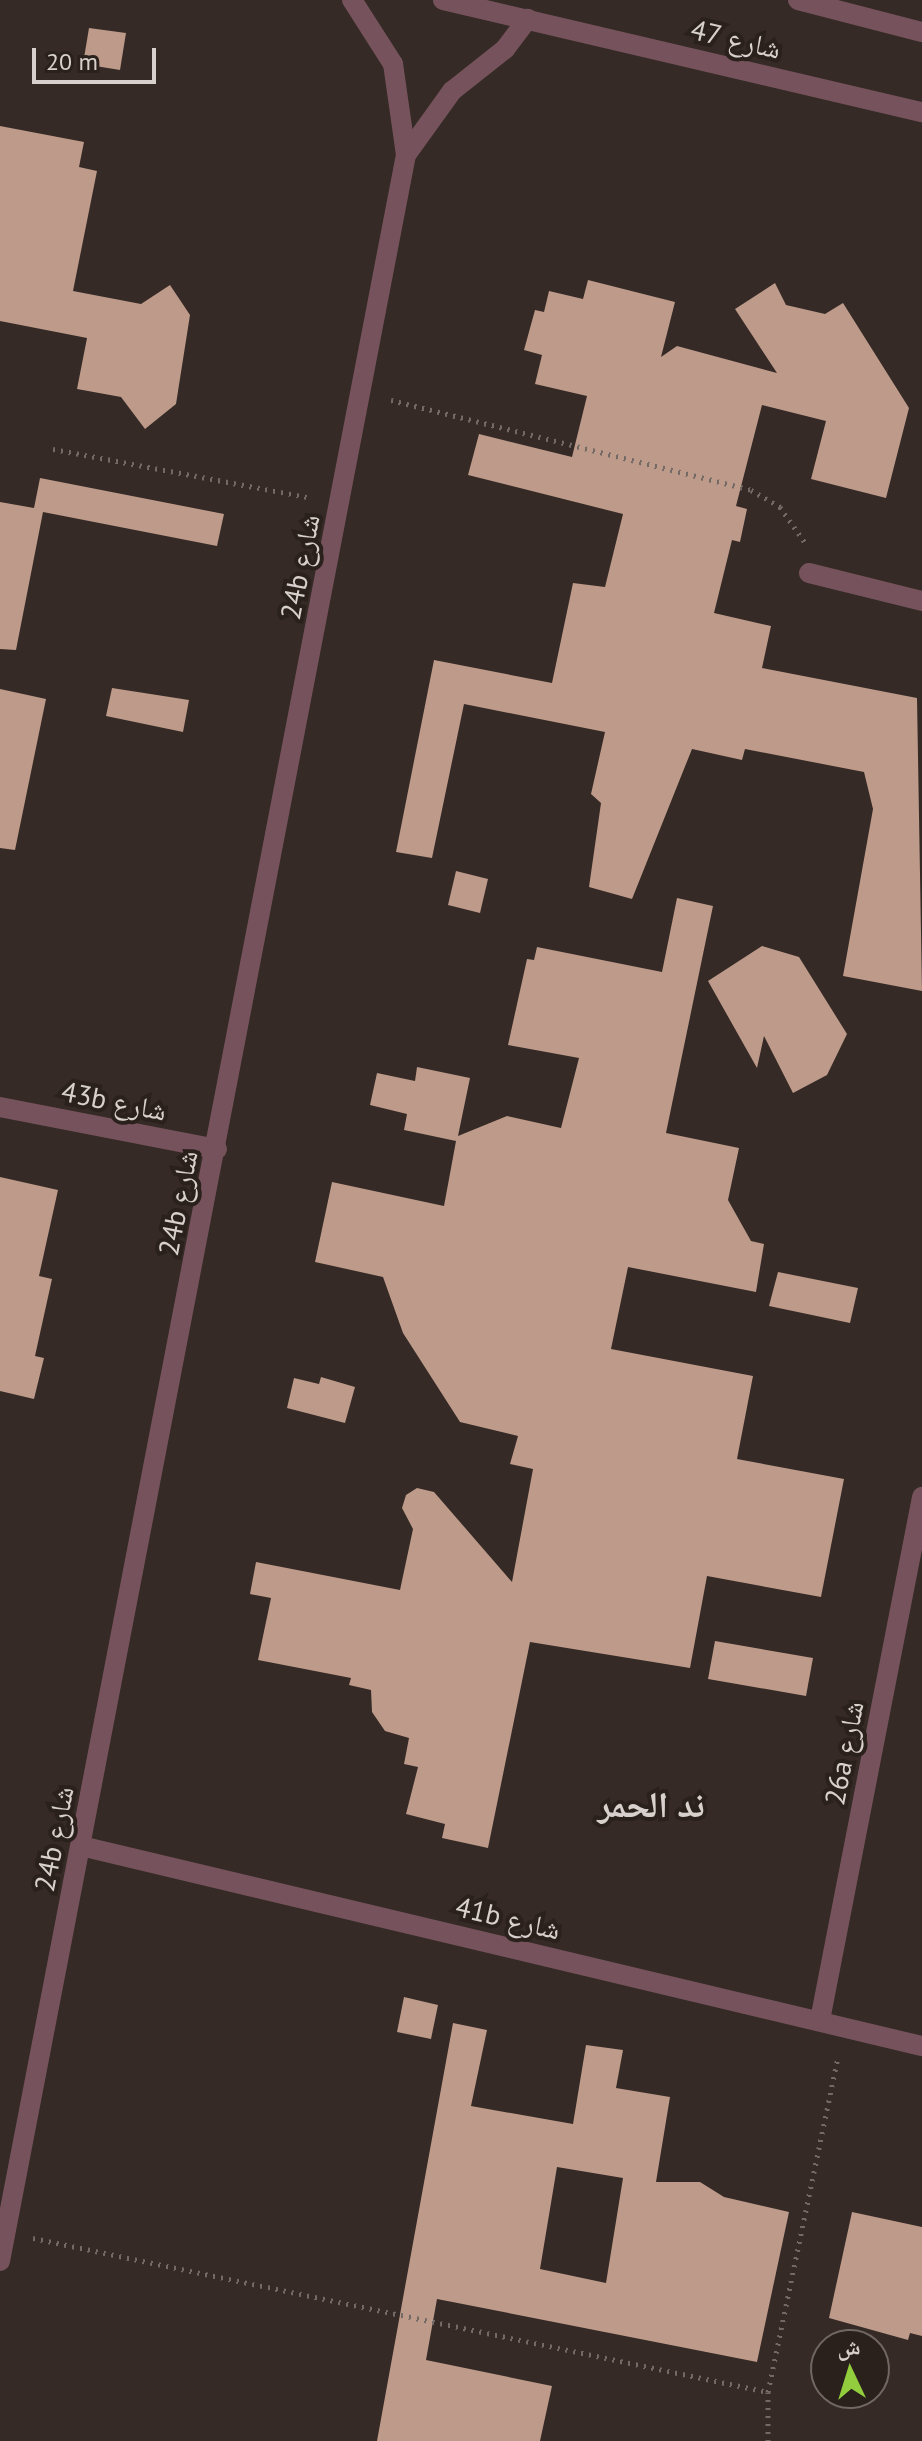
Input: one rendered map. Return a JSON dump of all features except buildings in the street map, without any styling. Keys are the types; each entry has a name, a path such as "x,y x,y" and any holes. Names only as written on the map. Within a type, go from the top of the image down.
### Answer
{"street":[{"name":"24b شارع","path":"0,2261 217,1149 406,155 393,64 352,0"},
{"name":"شارع 47","path":"443,0 922,112"},
{"name":"شارع 47","path":"798,0 922,32"},
{"name":"24b شارع","path":"406,155 452,91 505,49 528,19"},
{"path":"819,576 922,601"},
{"name":"43b شارع","path":"0,1107 217,1149"},
{"name":"26a شارع","path":"820,2020 922,1497"},
{"name":"41b شارع","path":"81,1846 922,2046"}],"path":[{"path":"361,392 751,490 780,507 819,576"},
{"path":"53,449 340,504"},
{"path":"768,2441 768,2392 844,2027"},
{"path":"6,2232 768,2392"}],"district":[{"name":"ند الحمر","path":"651,1804"}]}
